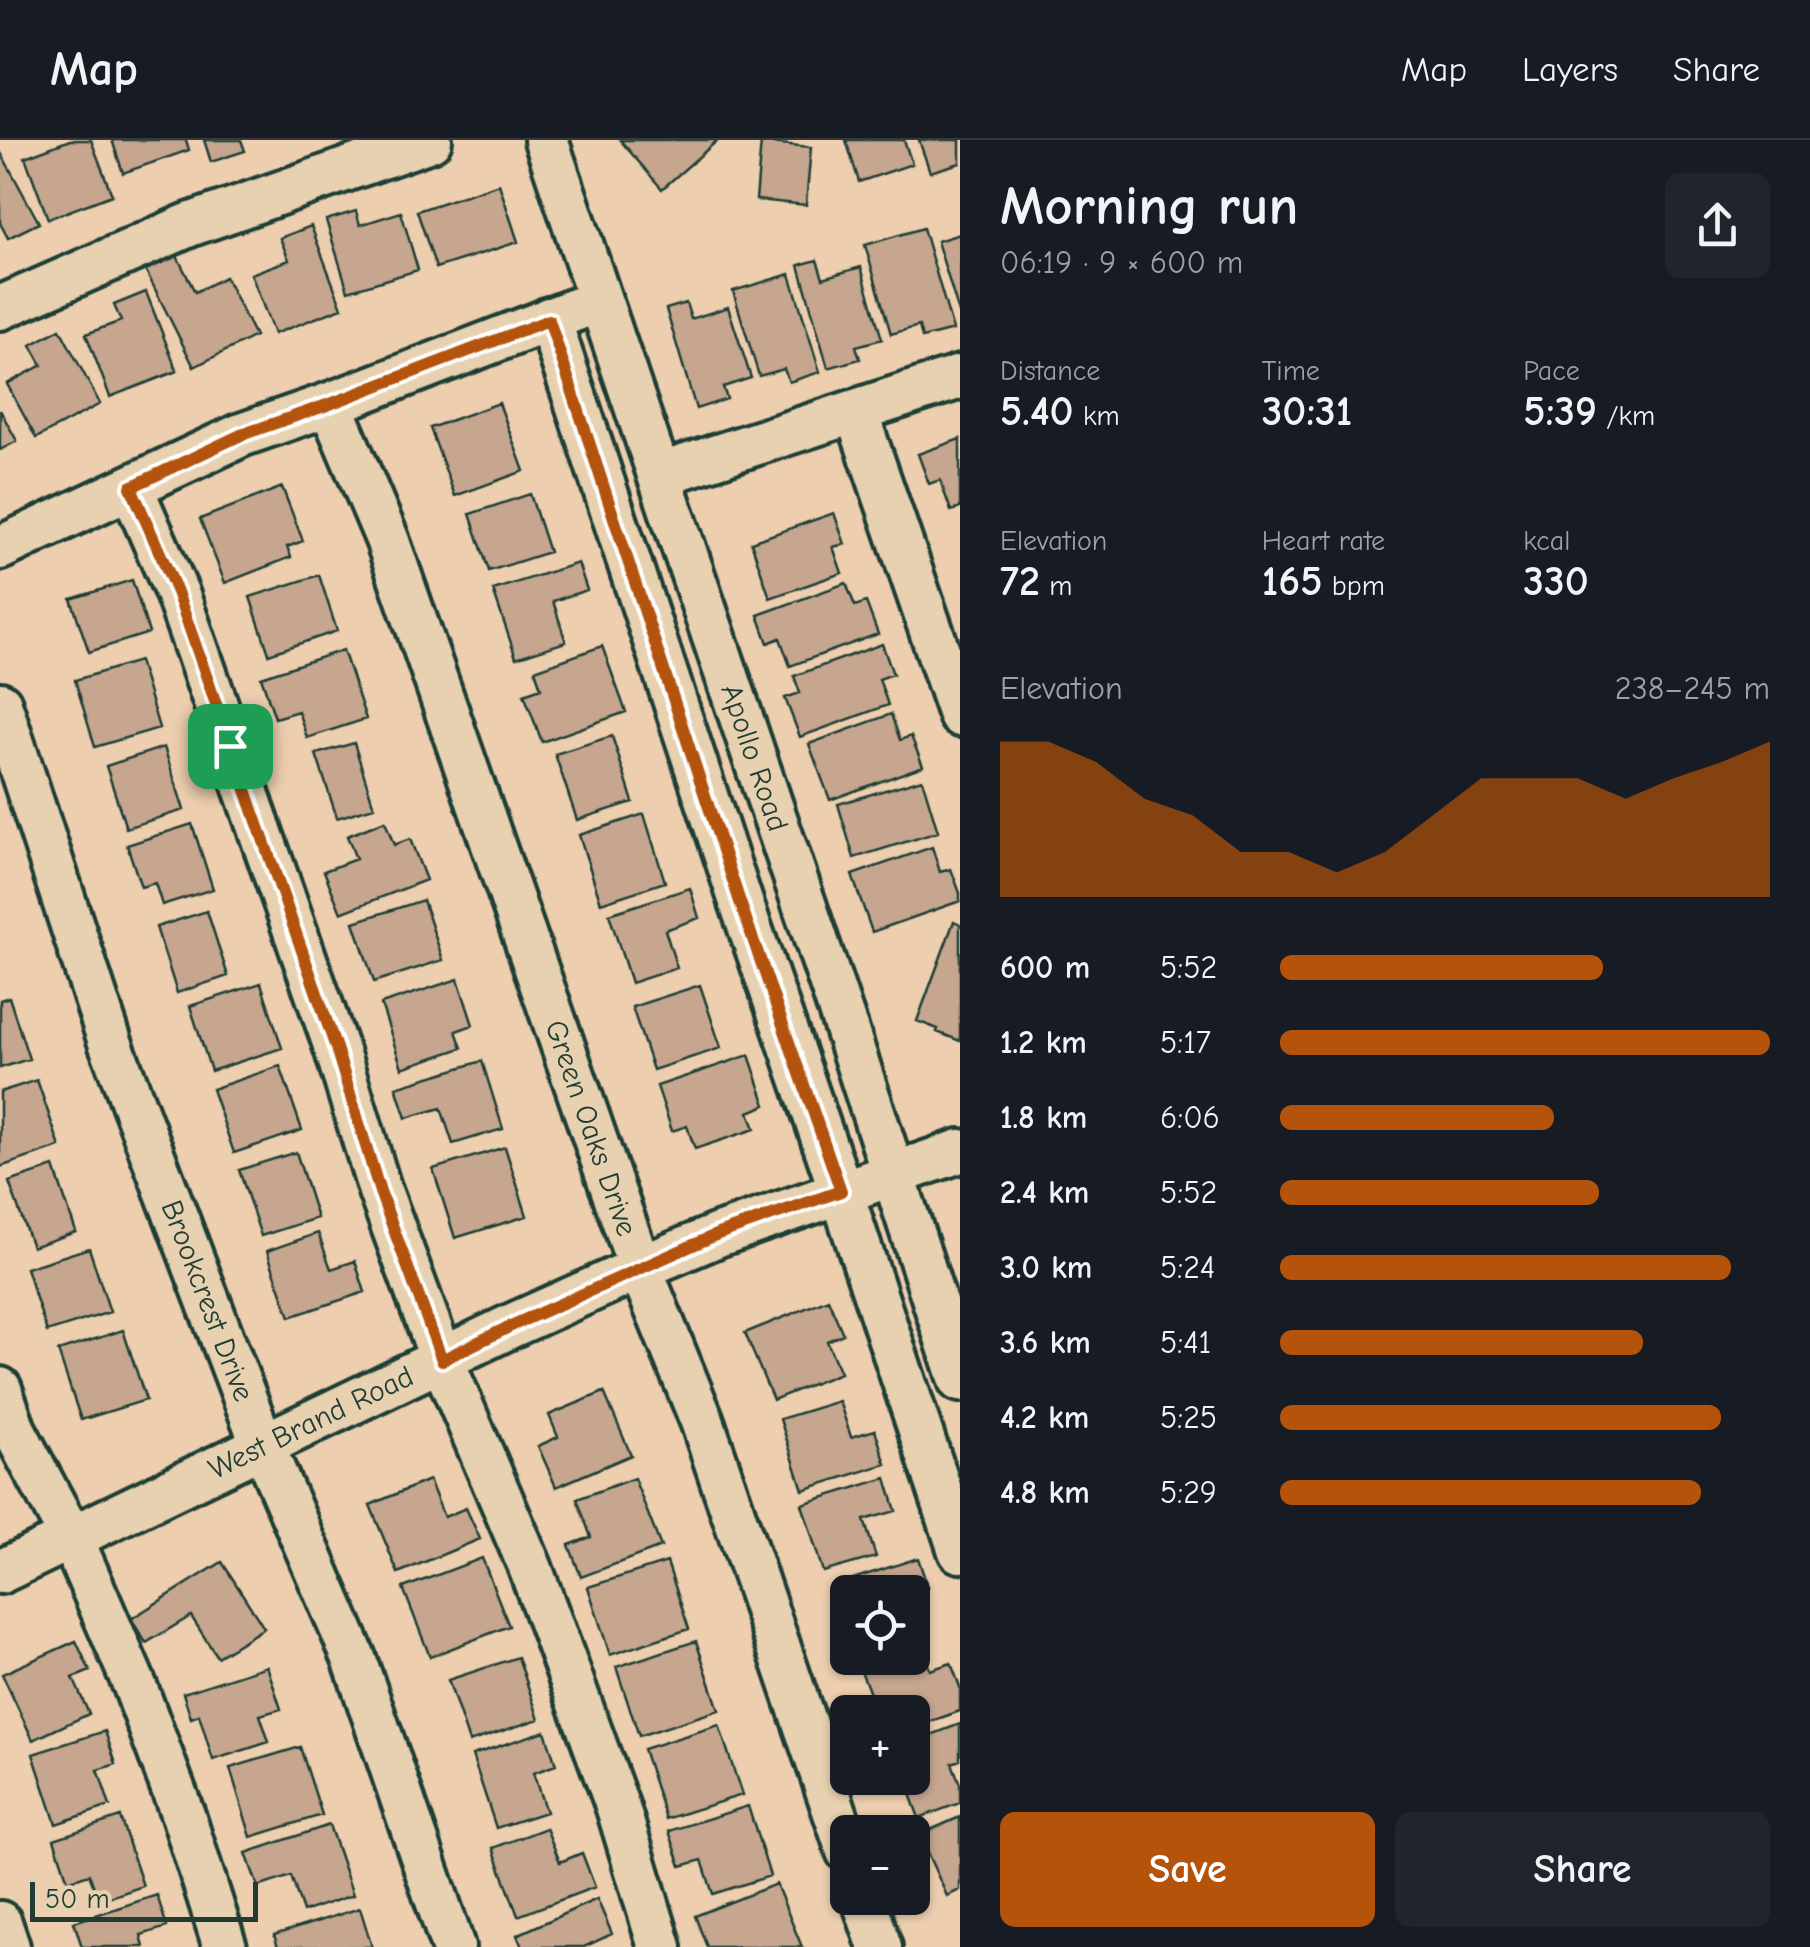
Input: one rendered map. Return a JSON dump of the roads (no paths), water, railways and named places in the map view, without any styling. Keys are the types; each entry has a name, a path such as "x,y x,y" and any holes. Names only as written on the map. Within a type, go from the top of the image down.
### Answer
{"street":[{"path":"0,308 189,224 430,140"},
{"name":"Apollo Road","path":"546,140 838,1003 960,1380"},
{"path":"0,548 241,435 600,300"},
{"path":"549,320 740,902 960,1551"},
{"path":"658,475 960,377"},
{"name":"Green Oaks Drive","path":"330,404 387,539 640,1268 702,1422 836,1815"},
{"path":"856,412 960,715"},
{"path":"131,487 177,592 336,1048 380,1192 442,1360 530,1566 618,1808 660,1947"},
{"name":"Brookcrest Drive","path":"0,704 110,1042 263,1446 354,1658 453,1947"},
{"name":"West Brand Road","path":"0,1572 513,1325 640,1268 718,1234 960,1151"},
{"path":"0,1389 14,1430 71,1537 135,1686 225,1947"},
{"path":"869,1915 880,1947"},
{"path":"0,1923 8,1947"}]}
